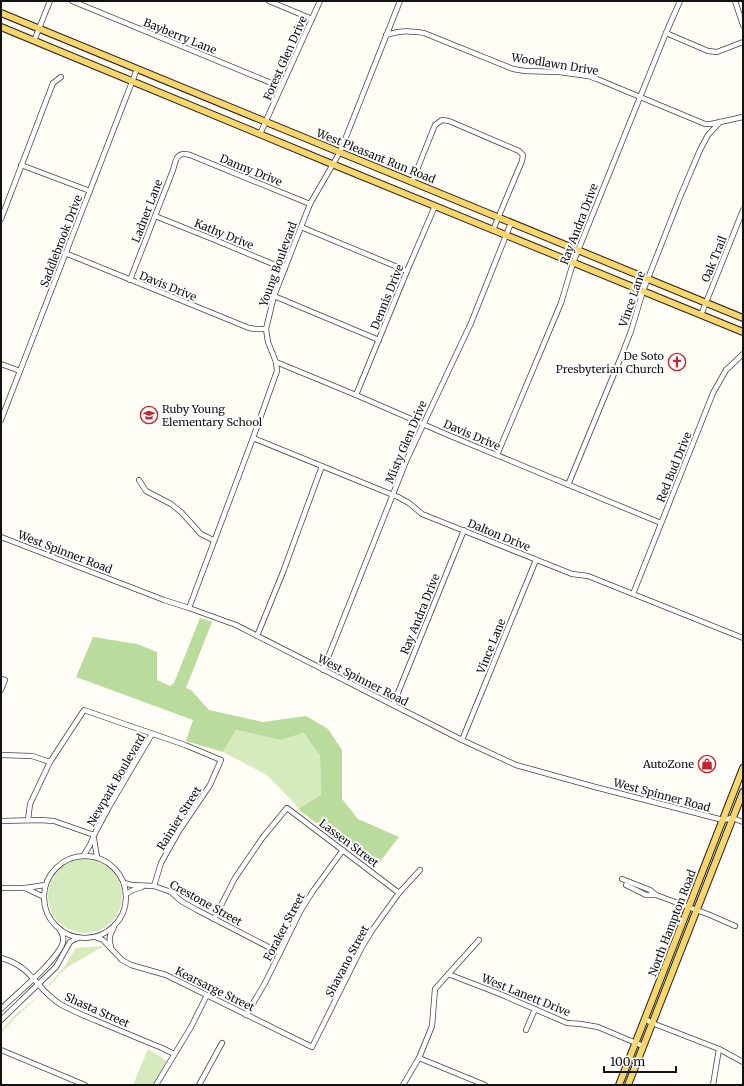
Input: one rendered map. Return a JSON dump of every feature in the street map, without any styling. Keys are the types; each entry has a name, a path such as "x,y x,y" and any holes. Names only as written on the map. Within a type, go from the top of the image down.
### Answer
{"main road":[{"name":"West Pleasant Run Road","path":"1,13 743,318"},
{"path":"1,27 743,332"},
{"name":"North Hampton Road","path":"619,1085 743,768"},
{"name":"North Hampton Road","path":"628,1085 743,792"},
{"path":"694,893 702,896"},
{"path":"628,1063 635,1066"}],"street":[{"path":"34,41 50,1"},
{"name":"Bayberry Lane","path":"72,1 281,87"},
{"path":"269,1 312,19"},
{"name":"Forest Glen Drive","path":"260,134 320,1"},
{"name":"Young Boulevard","path":"188,608 277,371 276,362 268,342 266,329 274,296 310,204 340,152 400,1"},
{"name":"Ray Andra Drive","path":"497,455 561,303 573,262 680,1"},
{"path":"735,1 743,25"},
{"name":"Woodlawn Drive","path":"386,35 398,31 424,33 513,69 525,71 560,72 588,76 705,124 743,117"},
{"path":"666,33 708,51 717,52 743,42"},
{"name":"Saddlebrook Drive","path":"1,420 137,69"},
{"path":"1,219 53,83 61,77"},
{"path":"412,182 435,125 442,120 449,121 519,151 523,155 522,161 493,230"},
{"name":"Vince Lane","path":"568,485 631,331 643,291 680,197 708,135 720,122"},
{"name":"Danny Drive","path":"185,153 310,204"},
{"name":"Ladner Lane","path":"130,280 177,157 185,153"},
{"path":"21,165 90,191"},
{"name":"Dennis Drive","path":"356,395 435,206"},
{"name":"Oak Trail","path":"701,315 743,210"},
{"name":"Kathy Drive","path":"155,216 285,269"},
{"name":"Misty Glen Drive","path":"323,670 407,459 471,323 511,223"},
{"path":"301,228 407,271"},
{"name":"Davis Drive","path":"65,254 248,328 266,329"},
{"path":"274,296 379,340"},
{"name":"Red Bud Drive","path":"633,594 713,393 726,370 743,354"},
{"name":"Davis Drive","path":"276,362 661,523"},
{"path":"1,364 20,371"},
{"name":"Dalton Drive","path":"253,438 393,495 409,503 422,514 572,574 588,576 743,638"},
{"path":"257,636 283,572 322,466"},
{"path":"139,480 146,492 171,504 181,512 202,534 214,540"},
{"name":"Ray Andra Drive","path":"393,705 464,530"},
{"name":"West Spinner Road","path":"1,537 164,600 236,625 462,740 516,765 723,820"},
{"name":"Vince Lane","path":"462,740 536,560"},
{"path":"1,690 3,680"},
{"path":"28,820 30,804 34,793 50,762 84,710 152,734"},
{"name":"Rainier Street","path":"152,734 221,760 210,785 179,831 161,863 154,886"},
{"name":"Newpark Boulevard","path":"84,855 109,807 152,734"},
{"path":"1,755 32,756 50,762"},
{"name":"Lassen Street","path":"214,919 235,878 263,838 287,808 399,893"},
{"path":"723,820 732,818 743,822"},
{"path":"1,821 54,821 94,835"},
{"name":"Newpark Boulevard","path":"94,835 97,857"},
{"name":"Foraker Street","path":"246,1015 265,983 305,904 343,850"},
{"path":"1,1010 52,960 62,945 63,936 49,918 46,911 44,896 45,885 50,875 56,867 64,861 84,855 97,857 106,861 120,874 124,883 126,894 125,906 121,917 114,926 110,935 109,941 112,948"},
{"name":"Shavano Street","path":"312,1047 362,947 399,893 420,870"},
{"path":"621,881 646,895 656,895 735,926"},
{"name":"Crestone Street","path":"124,883 154,886 171,892 182,902 280,953"},
{"path":"1,888 25,888 45,885"},
{"name":"Crestone Street","path":"126,894 144,886"},
{"path":"25,888 44,896"},
{"path":"1,1020 56,967 70,942 80,938 95,937 105,933 114,926"},
{"path":"59,929 72,936 80,938"},
{"name":"Kearsarge Street","path":"95,937 103,940 122,960 131,965 166,975 312,1047"},
{"path":"403,1085 408,1079 419,1058 432,1026 435,988 478,940"},
{"name":"Shasta Street","path":"1,958 18,965 27,972 51,997 67,1008 174,1054"},
{"name":"West Lanett Drive","path":"448,974 500,994 567,1023 598,1027 643,1046"},
{"path":"16,995 21,1000"},
{"path":"156,1085 207,995"},
{"path":"526,1030 535,1009"},
{"path":"645,1019 719,1049 743,1062"},
{"path":"199,1085 222,1043"},
{"path":"713,1085 719,1049"},
{"path":"1,1050 85,1085"},
{"path":"419,1058 485,1085"}],"green space":[{"path":"200,618 212,622 186,688 191,690 209,710 263,722 306,716 328,729 342,750 342,799 358,819 399,837 375,868 298,809 321,795 320,755 303,733 281,740 236,730 223,752 186,741 193,720 76,677 93,637 137,644 157,652 157,680 170,686 174,683"},
{"path":"236,730 281,740 302,733 320,754 321,795 298,809 267,775 223,752"},
{"path":"85,859 99,862 111,870 119,882 122,896 119,910 111,922 99,930 85,933 71,930 59,922 51,910 48,896 51,882 59,870 71,862"},
{"path":"104,946 66,968 48,987 64,967 76,948"},
{"path":"41,994 1,1033 1,1031 15,1015"},
{"path":"148,1049 167,1061 153,1085 133,1085"}],"place":[{"name":"De Soto Presbyterian Church","path":"677,362"},
{"name":"Ruby Young Elementary School","path":"149,415"},
{"name":"AutoZone","path":"707,764"}]}
